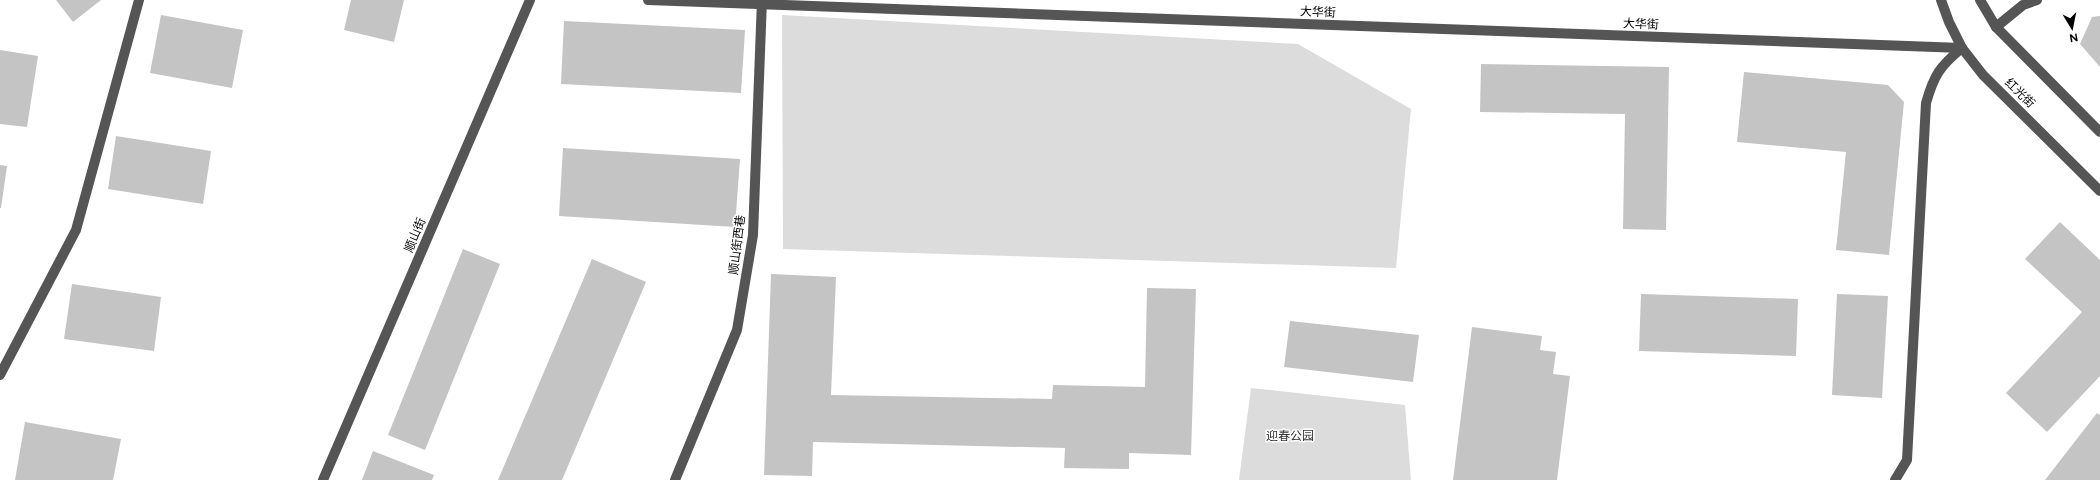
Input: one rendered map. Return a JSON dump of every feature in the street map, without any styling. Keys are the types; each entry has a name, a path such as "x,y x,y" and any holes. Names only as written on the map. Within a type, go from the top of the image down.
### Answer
{"street":[{"path":"0,375 76,230 139,0"},
{"name":"顺山街","path":"323,480 530,0"},
{"name":"大华街","path":"648,0 762,2 1962,48"},
{"name":"红光街","path":"1941,0 1949,22 1962,48 1983,76 2100,191"},
{"path":"1980,0 1996,27 2100,132"},
{"path":"1996,27 2023,5 2037,0"},
{"name":"顺山街西巷","path":"675,480 737,330 753,235 762,2"},
{"path":"1895,480 1907,460 1926,102 1932,81 1946,62 1962,48"}],"green space":[{"path":"782,15 1298,44 1411,109 1396,268 783,249"},
{"name":"迎春公园","path":"1251,388 1405,405 1411,480 1239,480"}],"building":[{"path":"56,0 101,0 73,22"},
{"path":"351,0 404,0 394,42 344,30"},
{"path":"161,15 243,30 232,88 150,73"},
{"path":"2100,16 2100,67 2080,44 2092,17"},
{"path":"564,21 745,30 741,93 561,84"},
{"path":"0,50 38,56 27,127 0,124"},
{"path":"1481,64 1669,67 1666,230 1623,229 1625,114 1480,112"},
{"path":"1744,72 1888,85 1904,102 1889,255 1836,250 1846,152 1737,142"},
{"path":"116,136 211,151 203,204 108,189"},
{"path":"563,148 740,159 735,227 559,216"},
{"path":"0,165 7,166 1,208 0,208"},
{"path":"2060,222 2100,260 2100,376 2047,432 2006,393 2082,312 2025,259"},
{"path":"463,249 500,264 425,450 388,435"},
{"path":"592,259 646,282 562,480 498,480"},
{"path":"771,274 836,277 831,395 1052,399 1053,385 1145,387 1147,288 1196,289 1191,455 1129,453 1129,469 1064,468 1065,448 813,442 812,476 764,475"},
{"path":"72,284 161,297 154,351 64,339"},
{"path":"1641,294 1798,299 1796,356 1639,351"},
{"path":"1837,294 1888,296 1882,398 1832,395"},
{"path":"1290,321 1419,335 1413,382 1284,367"},
{"path":"1472,327 1542,336 1540,350 1556,352 1553,374 1570,376 1557,480 1453,480"},
{"path":"2097,413 2100,415 2100,480 2045,480"},
{"path":"25,422 121,439 113,480 15,480"},
{"path":"373,451 434,475 432,480 362,480"}]}
